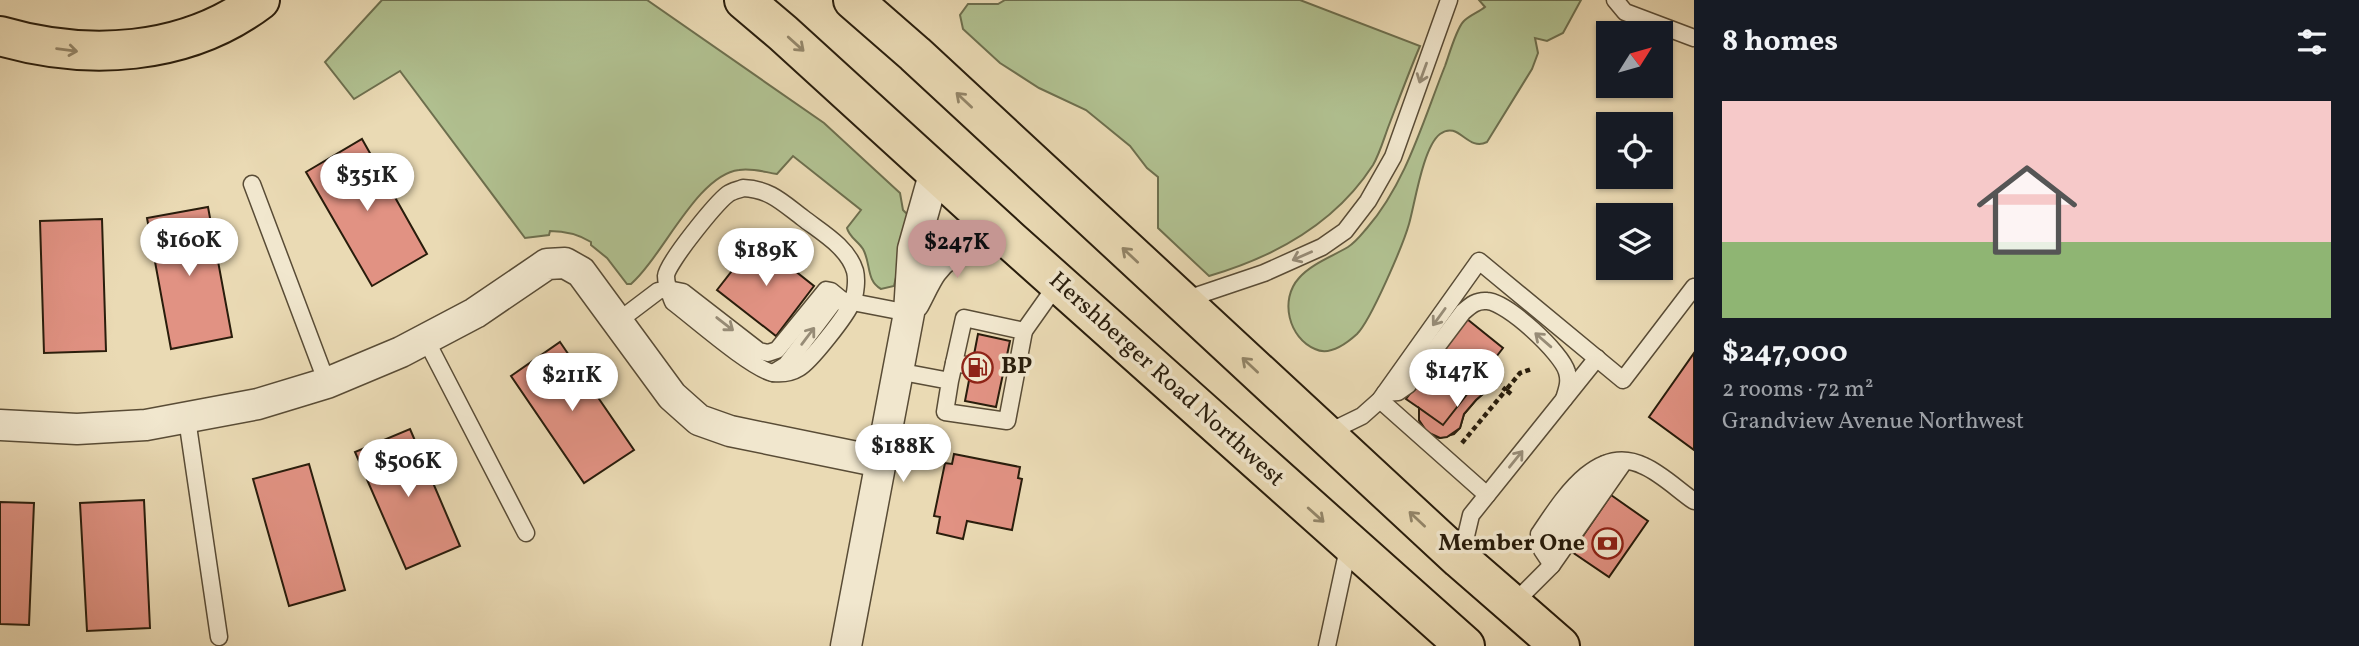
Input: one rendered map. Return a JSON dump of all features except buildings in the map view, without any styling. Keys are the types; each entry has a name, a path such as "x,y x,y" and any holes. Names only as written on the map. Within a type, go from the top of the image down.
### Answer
{"main road":[{"path":"0,36 31,45 81,51 130,51 174,41 216,26 260,0"},
{"name":"Hershberger Road Northwest","path":"744,0 1465,646"},
{"path":"853,0 915,54 1460,559 1560,646"},
{"path":"880,0 915,54"}],"street":[{"path":"846,646 909,313 913,249 935,171"},
{"path":"909,313 934,267 953,251 978,239 994,237 1010,240"},
{"path":"0,425 77,429 146,425 258,404 327,383 426,340 475,313 547,264 565,262 581,272 672,396 699,420 730,431 881,462"}],"lane":[{"path":"1615,0 1625,12 1693,36"},
{"path":"1180,302 1264,273 1322,247 1345,231 1368,201 1393,157 1448,4"},
{"path":"252,184 327,383"},
{"path":"743,188 758,188 772,194 837,244 848,257 855,271 848,301 807,363 796,370 773,373 761,369 673,302 666,274 671,263 716,205 729,193 743,188"},
{"path":"1324,434 1362,416 1382,396 1479,261 1623,380 1694,287"},
{"path":"1024,331 964,318 945,412 1007,421 1010,373 1024,331 1058,283"},
{"path":"617,322 658,291 668,289 683,292 759,351 768,353 777,350 822,293 831,291 848,301 909,313"},
{"path":"1382,396 1398,392 1408,385 1464,312 1473,303 1484,300 1496,302 1507,309 1559,355 1567,370 1569,383 1564,399"},
{"path":"426,340 526,533"},
{"path":"1460,559 1471,515 1597,358"},
{"path":"954,363 972,366"},
{"path":"897,371 950,381"},
{"path":"1382,396 1487,495"},
{"path":"187,419 219,637"},
{"path":"1512,605 1552,565 1624,462"},
{"path":"1552,565 1542,550 1539,534 1571,488 1606,463 1643,465 1694,501"},
{"path":"1327,646 1349,544"}],"path":[{"path":"1457,449 1520,373 1532,369"},
{"path":"1484,372 1511,394"}],"green space":[{"path":"382,0 647,0 824,123 900,193 903,210 910,217 894,286 881,289 876,286 863,249 848,231 847,228 861,210 793,156 777,174 739,170 724,175 709,186 631,284 627,284 591,242 581,237 550,231 549,235 525,238 400,71 354,99 325,62"},
{"path":"1005,0 1300,0 1420,46 1378,156 1358,186 1322,221 1301,236 1257,259 1209,276 1158,228 1158,177 1147,168 1130,146 1086,110 1039,88 1000,63 963,29 960,15 968,4 998,4"},
{"path":"1479,0 1581,0 1563,33 1547,41 1535,38 1538,53 1532,69 1487,142 1474,143 1453,131 1440,134 1434,141 1420,176 1406,234 1370,314 1357,334 1343,345 1326,351 1315,349 1306,344 1293,328 1288,307 1293,287 1310,269 1354,243 1381,210 1412,151 1460,26 1485,7"}],"place":[{"name":"BP","path":"978,367"},
{"name":"Member One","path":"1608,544"}]}
